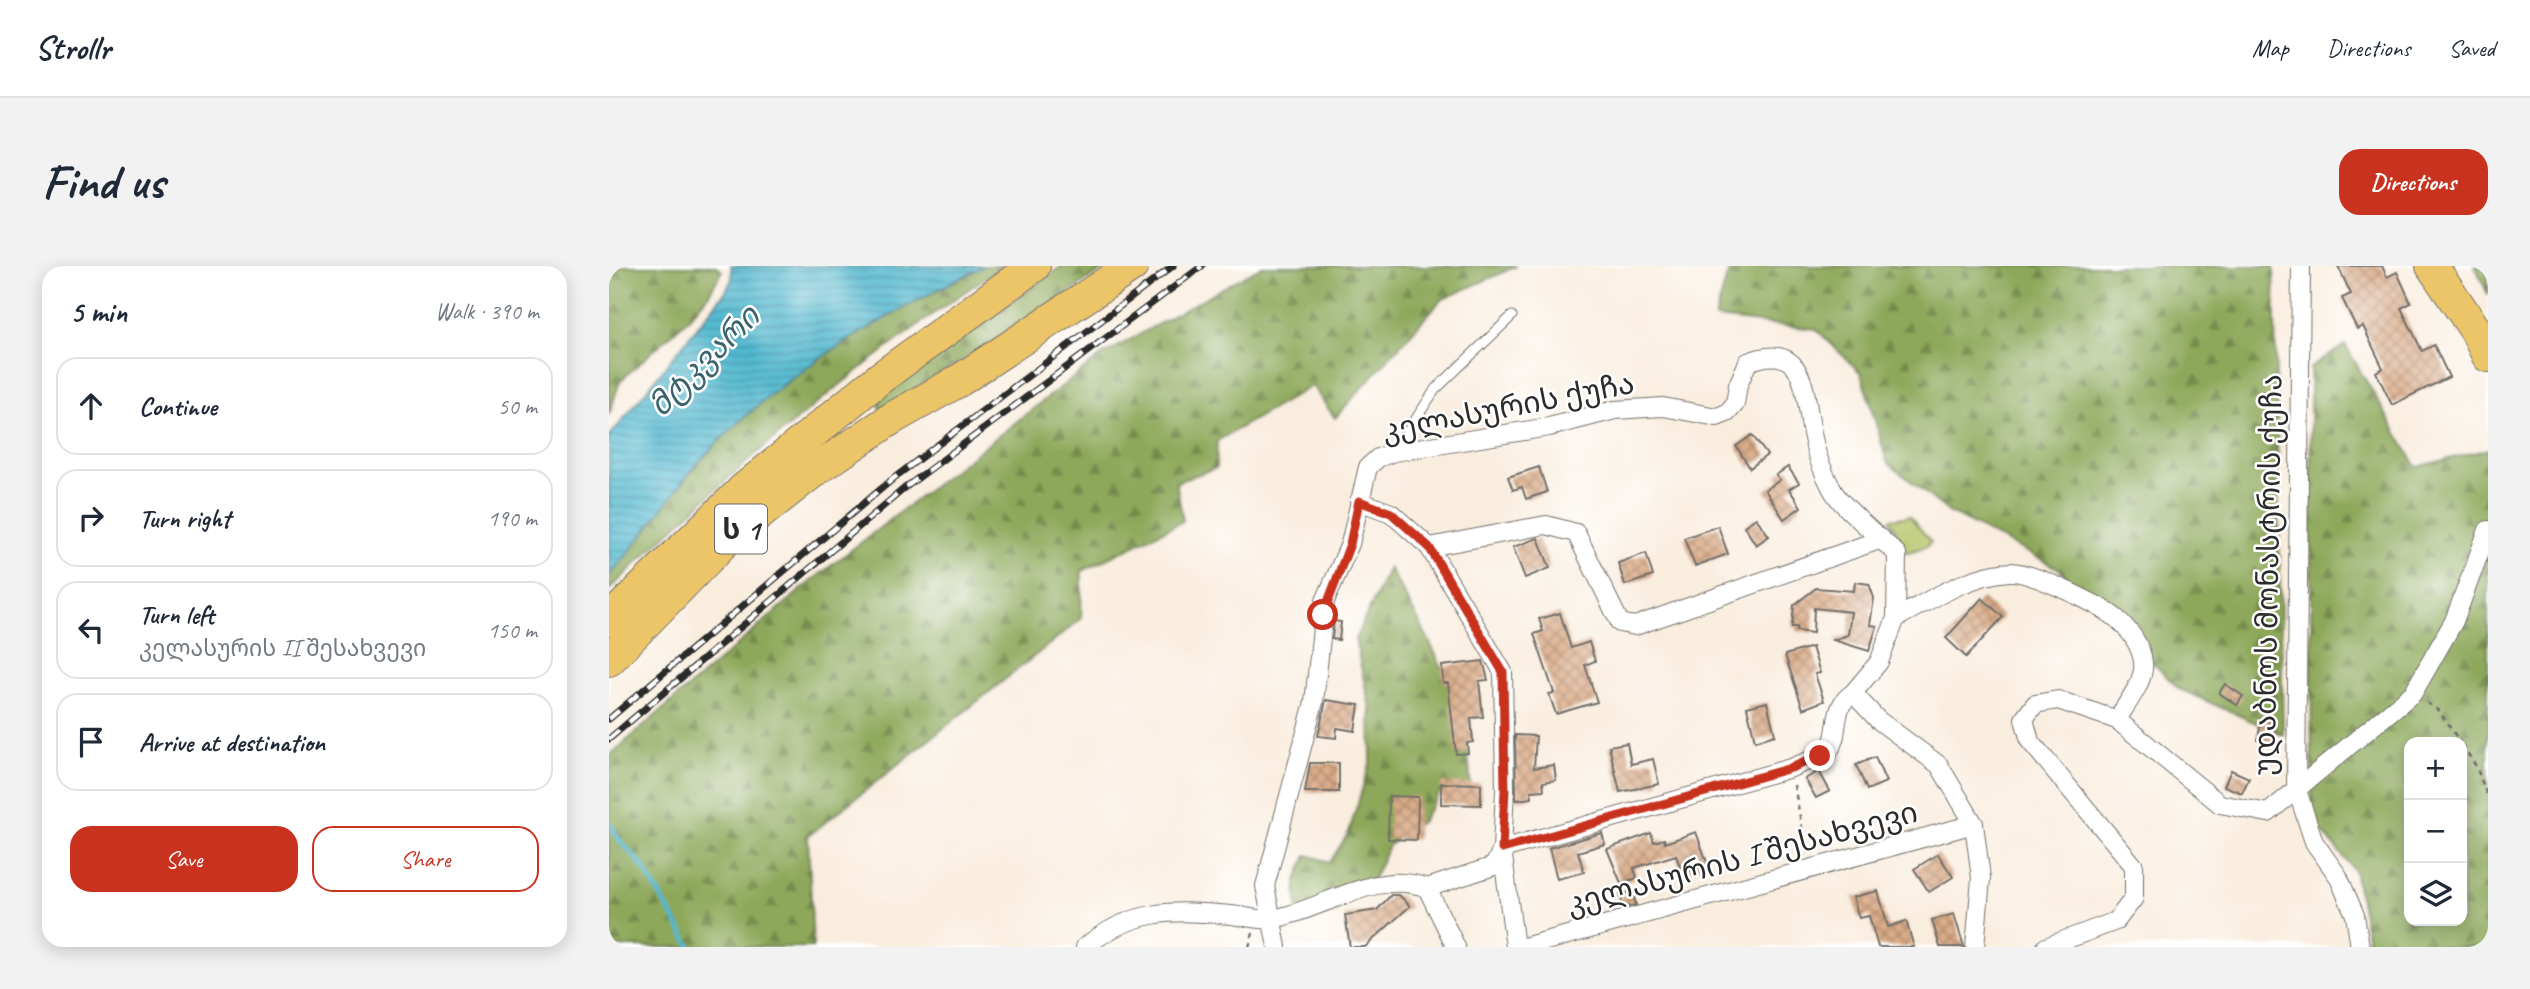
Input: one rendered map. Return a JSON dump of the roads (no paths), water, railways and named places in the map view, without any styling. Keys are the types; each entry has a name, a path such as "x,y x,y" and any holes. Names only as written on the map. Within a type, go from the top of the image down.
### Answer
{"highway":[{"name":"ს 1","path":"609,620 745,488 880,378 1034,266"},
{"name":"ს 1","path":"609,660 724,542 814,471 891,419 960,380 1132,266"},
{"path":"2432,266 2482,344"}],"street":[{"name":"უდაბნოს მონასტრის ქუჩა","path":"2046,947 2116,920 2134,898 2134,866 2030,741 2024,719 2035,704 2058,700 2117,720 2220,804 2268,813 2296,787 2301,266"},
{"name":"კელასურის ქუჩა","path":"1359,501 1368,467 1378,458 1394,452 1549,427 1615,410 1663,407 1717,417 1727,413 1735,404 1738,385 1748,362 1763,356 1782,358 1795,365 1804,382 1813,440 1833,491 1897,554 1896,618 1879,662 1853,694 1842,700 1838,708 1838,727 1828,753 1791,768 1502,849"},
{"path":"1277,947 1265,886 1314,702 1325,601 1350,544 1359,501 1391,513 1429,547 1503,672 1505,790 1502,849 1515,947"},
{"path":"1429,547 1546,525 1576,533 1620,623 1635,626 1882,539"},
{"path":"2360,947 2355,915 2338,876 2314,842 2296,787 2413,692 2454,621 2488,530"},
{"path":"1896,618 1973,580 2012,571 2058,586 2115,617 2136,639 2144,664 2140,679 2117,720"},
{"path":"1853,694 1878,720 1939,765 1975,824 1981,878 1975,947"},
{"name":"კელასურის I შესახვევი","path":"1524,947 1975,824"},
{"path":"1085,947 1119,923 1155,913 1190,912 1271,920 1383,884 1412,882 1427,888 1494,866 1502,849"},
{"path":"1427,888 1456,947"}],"lane":[{"path":"1394,452 1435,390 1512,316"}],"water":[{"name":"მტკვარი","path":"731,266 984,266 870,327 798,374 764,400 701,460 609,576 609,437 726,291 732,279"}],"waterway":[{"path":"609,822 618,838 641,864 691,947"}],"railway":[{"path":"609,719 894,478 1173,266"},
{"path":"609,739 906,487 1202,266"}]}
